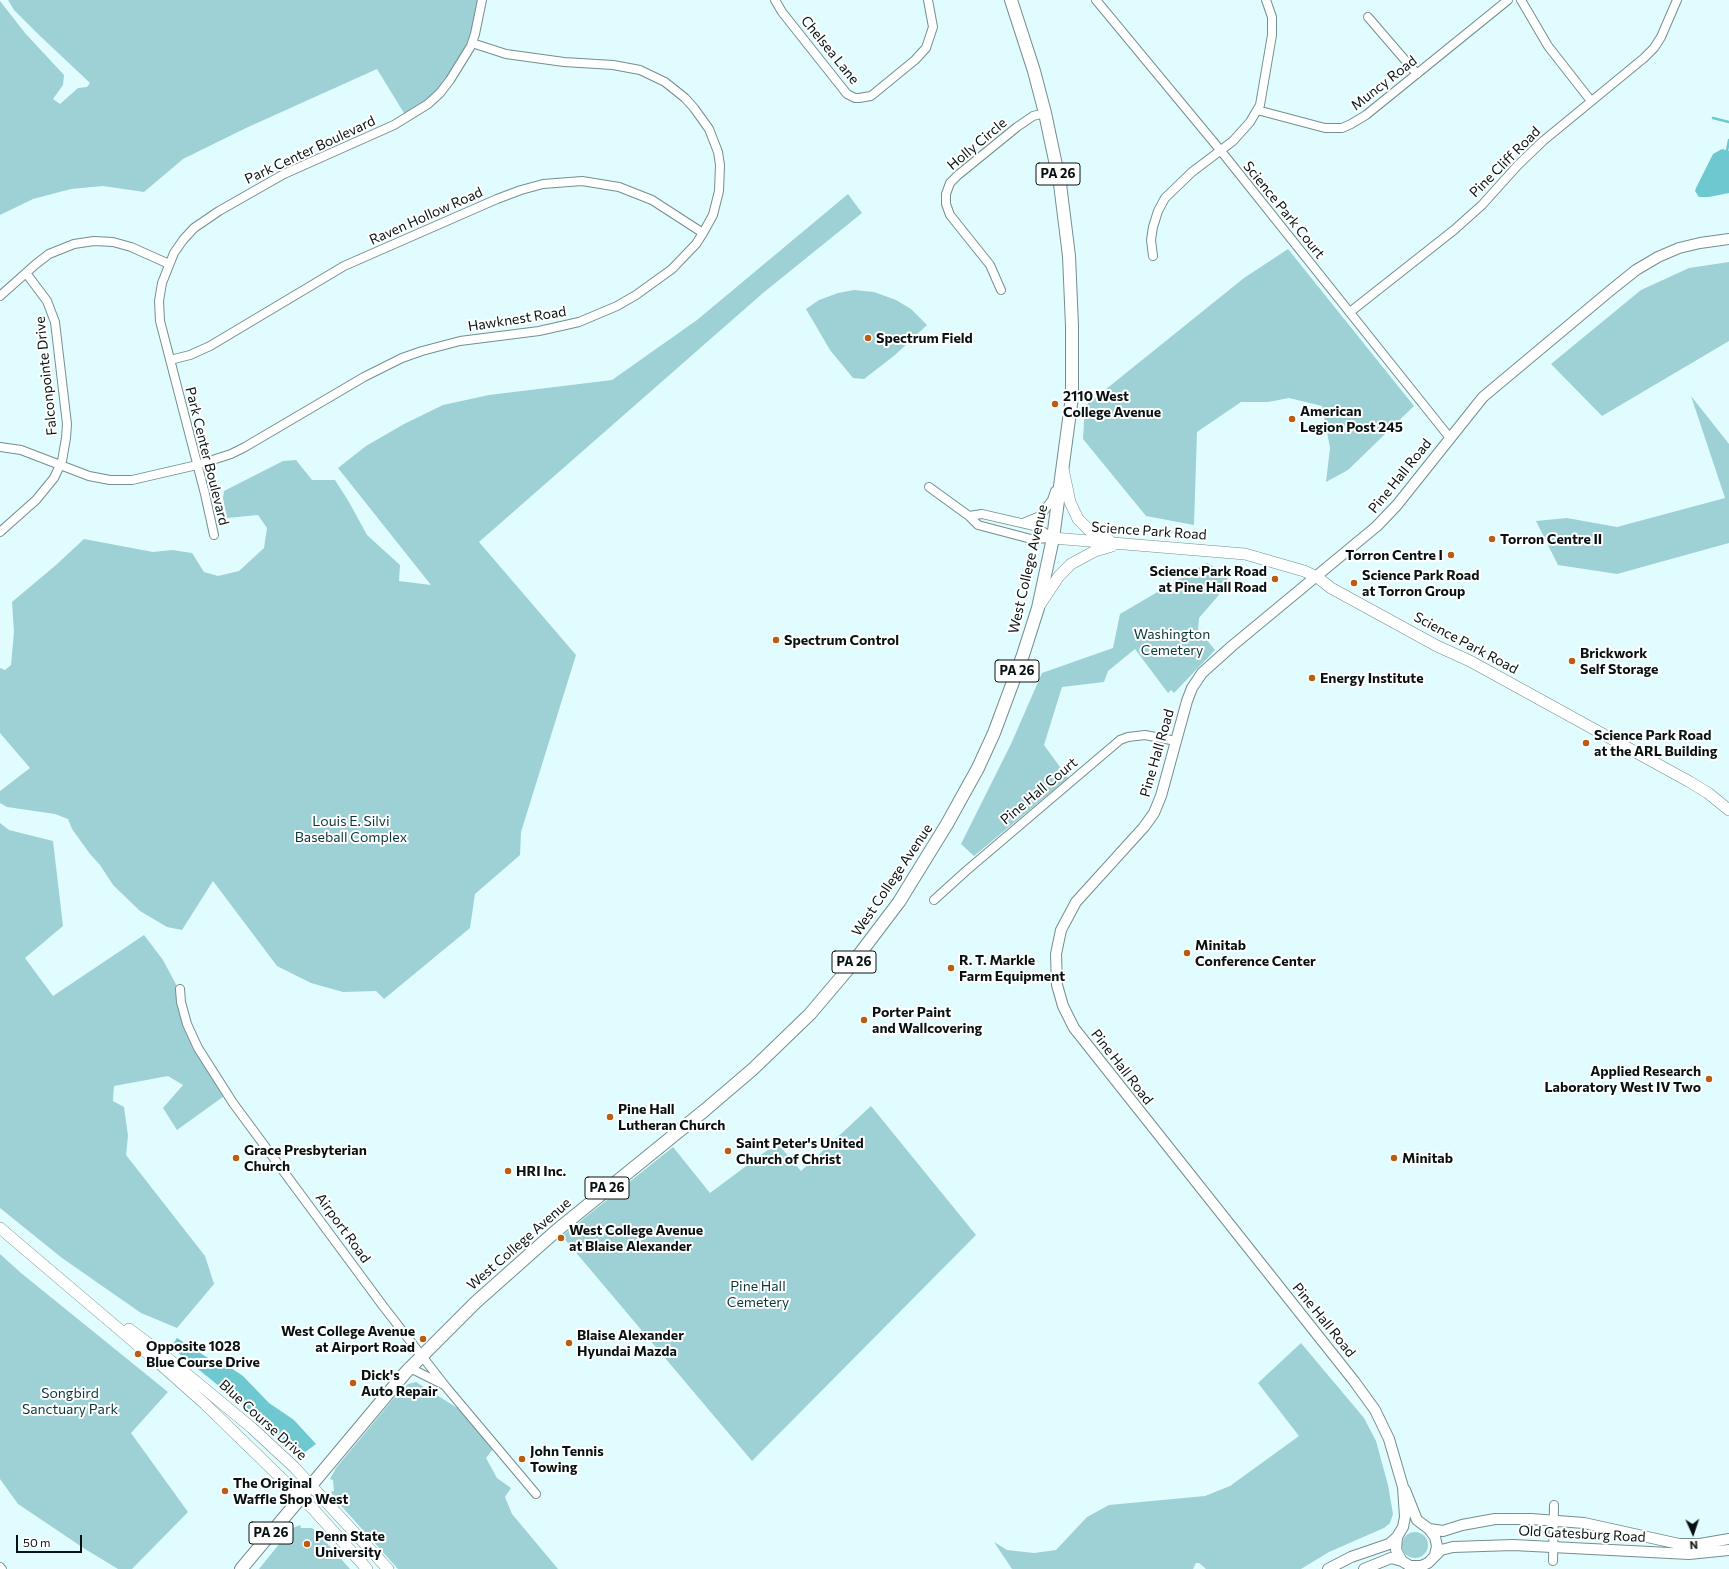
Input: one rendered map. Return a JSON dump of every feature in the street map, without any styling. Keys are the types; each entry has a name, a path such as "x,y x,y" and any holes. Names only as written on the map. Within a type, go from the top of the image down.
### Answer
{"main road":[{"name":"West College Avenue","path":"242,1569 310,1485 410,1368 476,1302 545,1240 753,1069 810,1014 872,939 917,876 975,774 994,733 1023,655 1038,608 1053,538 1072,397 1072,326 1070,281 1067,230 1060,184 1045,113 1034,71 1011,0"},
{"path":"1063,469 1072,507 1083,525 1101,537 1125,544"},
{"name":"Science Park Road","path":"1053,538 1246,554 1304,571 1316,577 1331,588 1437,646 1470,661 1690,782 1708,793 1729,810"},
{"path":"1038,608 1059,576 1071,564 1095,551 1125,544"},
{"name":"Blue Course Drive","path":"0,1228 201,1400 300,1497 367,1569"},
{"name":"Blue Course Drive","path":"64,1282 182,1369 252,1428 294,1467 388,1569"}],"street":[{"name":"Park Center Boulevard","path":"214,535 205,494 160,321 159,301 162,283 169,264 183,240 204,220 284,174 394,125 428,104 450,80 472,43 482,0"},
{"name":"Chelsea Lane","path":"775,0 782,12 847,94 855,98 871,96 915,60 926,48 933,27 928,0"},
{"name":"Science Park Court","path":"1096,0 1221,151 1450,438"},
{"path":"1153,256 1151,240 1153,227 1158,211 1165,198 1192,172 1233,141 1250,122 1262,99 1272,35 1272,17 1266,0"},
{"name":"Muncy Road","path":"1257,110 1316,127 1342,128 1366,115 1508,0"},
{"path":"1521,0 1548,46 1591,102"},
{"name":"Pine Cliff Road","path":"1350,312 1454,230 1482,205 1518,165 1543,141 1654,48 1661,37 1677,0"},
{"path":"1368,17 1417,74"},
{"name":"Hawknest Road","path":"0,447 21,450 99,478 127,480 160,475 197,465 231,454 245,447 364,377 402,358 428,349 460,341 561,327 603,313 636,295 657,281 684,257 703,233 713,215 719,191 720,165 718,152 709,130 685,98 654,76 626,67 534,59 506,54 472,43"},
{"name":"Holly Circle","path":"1001,290 990,266 950,215 946,204 946,194 950,184 958,175 1017,127 1034,116 1045,113"},
{"name":"Raven Hollow Road","path":"170,360 190,355 206,348 344,266 497,199 543,184 582,181 619,188 652,200 703,233"},
{"name":"Pine Hall Road","path":"1429,1562 1436,1541 1427,1528 1415,1516 1403,1486 1389,1439 1367,1398 1074,1028 1068,1018 1059,995 1056,976 1056,954 1058,941 1065,919 1073,906 1084,892 1138,835 1151,816 1161,796 1187,701 1192,688 1202,673 1232,646 1388,516 1474,406 1497,384 1636,270 1658,257 1679,248 1700,242 1729,239"},
{"path":"0,296 36,264 57,250 74,244 94,241 113,242 130,247 169,264"},
{"name":"Falconpointe Drive","path":"0,532 36,500 54,478 65,449 67,424 55,322 47,300 26,273"},
{"path":"1019,523 1034,519 1045,510 1052,500 1063,469"},
{"path":"929,486 969,516 978,525 1031,539 1053,538"},
{"path":"969,516 982,514 1034,526 1053,538"},
{"name":"Pine Hall Court","path":"934,900 1120,740 1128,737 1145,735 1176,741"},
{"name":"Airport Road","path":"180,989 181,1002 187,1024 198,1048 233,1102 383,1306 446,1386 536,1494"},
{"path":"410,1368 446,1386"},
{"name":"Pine Hall Road","path":"1403,1486 1404,1523 1398,1535 1396,1550 1406,1565"},
{"path":"1553,1562 1554,1505"},
{"name":"Old Gatesburg Road","path":"1328,1569 1352,1557 1388,1544 1411,1525 1443,1531 1462,1525 1495,1519 1554,1520 1603,1527 1679,1544 1700,1544 1729,1539"},
{"name":"Old Gatesburg Road","path":"1364,1569 1391,1558 1406,1565 1418,1566 1429,1562 1441,1550 1453,1547 1513,1545 1553,1546 1688,1554 1729,1550"}],"green space":[{"path":"8,0 482,0 475,34 448,82 407,118 377,69 246,128 183,159 144,192 103,186 71,189 33,199 0,215 0,1 25,33 64,75 63,85 53,99 60,104 78,88 87,87 90,83 14,10"},
{"name":"Louis E. Silvi Baseball Complex","path":"848,194 862,213 763,293 479,542 576,655 521,832 520,855 475,894 470,928 384,999 376,991 343,992 311,983 277,966 213,881 182,930 167,927 140,911 113,885 100,865 72,829 68,819 55,814 7,807 0,803 0,791 30,768 0,733 0,668 5,670 11,665 14,632 12,602 84,539 153,552 172,550 192,553 204,572 218,576 239,571 264,548 267,528 258,515 227,518 223,498 224,491 283,461 296,460 312,480 335,480 367,535 400,565 399,581 431,585 338,468 366,446 404,424 443,405 489,395 612,380 697,320"},
{"path":"1288,249 1414,406 1348,470 1326,482 1330,448 1322,406 1289,398 1268,402 1241,402 1197,432 1194,525 1146,516 1083,439 1085,406 1244,278"},
{"path":"1729,262 1729,341 1602,416 1551,364 1641,290 1689,268"},
{"name":"Spectrum Field","path":"854,290 874,292 896,300 911,309 927,325 895,355 864,379 853,378 830,350 806,309 819,300 838,293"},
{"path":"1691,396 1729,444 1729,543 1617,574 1558,565 1536,521 1567,518 1617,527 1725,498"},
{"name":"Washington Cemetery","path":"1207,563 1229,576 1218,596 1199,618 1198,629 1215,650 1174,693 1171,690 1168,693 1135,649 1108,671 1104,682 1062,687 1044,745 1068,778 974,856 961,844 1011,744 1042,673 1113,648 1120,614"},
{"path":"0,823 9,830 53,841 63,926 25,958 53,996 144,935 163,960 179,990 183,1013 227,1094 177,1130 163,1108 183,1085 168,1076 114,1086 113,1101 124,1107 128,1136 126,1155 205,1256 214,1284 177,1328 141,1313 62,1258 0,1208"},
{"name":"Pine Hall Cemetery","path":"871,1106 976,1235 752,1461 562,1236 673,1147 710,1193 777,1143 801,1171"},
{"name":"Songbird Sanctuary Park","path":"0,1254 21,1273 168,1392 131,1433 188,1512 132,1569 118,1569 85,1549 18,1504 0,1479"},
{"path":"1301,1343 1364,1418 1376,1441 1388,1485 1393,1514 1390,1523 1384,1528 1329,1552 1301,1569 1206,1569 1199,1563 1196,1563 1193,1569 1012,1569 994,1542 1007,1550 1034,1553 1056,1550 1087,1517 1109,1505 1205,1496 1230,1486 1299,1436 1258,1383"},
{"path":"416,1382 459,1409 493,1449 486,1458 497,1478 511,1488 505,1497 512,1514 558,1569 398,1569 335,1499 331,1492 334,1491 333,1480 330,1479 336,1468 394,1398 408,1384"},
{"name":"Penn State University","path":"300,1525 301,1528 312,1528 316,1531 350,1569 259,1569 288,1533"},
{"path":"1415,1532 1424,1536 1428,1545 1424,1554 1415,1558 1406,1554 1402,1545 1406,1536"}],"shaded area":[{"path":"1722,149 1729,151 1729,193 1709,197 1699,197 1695,191 1696,188 1713,154"},
{"path":"177,1338 208,1358 231,1368 243,1376 269,1403 294,1420 316,1444 304,1453 296,1453 268,1426 171,1347"}],"waterway":[{"path":"1713,118 1729,122"},
{"path":"1727,151 1729,140"}],"place":[{"name":"Spectrum Field","path":"868,338"},
{"name":"2110 West College Avenue","path":"1055,404"},
{"name":"American Legion Post 245","path":"1292,419"},
{"name":"Torron Centre II","path":"1492,539"},
{"name":"Torron Centre I","path":"1451,555"},
{"name":"Science Park Road at Pine Hall Road","path":"1275,579"},
{"name":"Science Park Road at Torron Group","path":"1354,583"},
{"name":"Spectrum Control","path":"776,640"},
{"name":"Brickwork Self Storage","path":"1572,661"},
{"name":"Energy Institute","path":"1312,678"},
{"name":"Science Park Road at the ARL Building","path":"1586,743"},
{"name":"Minitab Conference Center","path":"1187,953"},
{"name":"R. T. Markle Farm Equipment","path":"951,968"},
{"name":"Porter Paint and Wallcovering","path":"864,1020"},
{"name":"Applied Research Laboratory West IV Two","path":"1709,1079"},
{"name":"Pine Hall Lutheran Church","path":"610,1117"},
{"name":"Saint Peter's United Church of Christ","path":"728,1151"},
{"name":"Grace Presbyterian Church","path":"236,1158"},
{"name":"Minitab","path":"1394,1158"},
{"name":"HRI Inc.","path":"508,1171"},
{"name":"West College Avenue at Blaise Alexander","path":"561,1238"},
{"name":"West College Avenue at Airport Road","path":"423,1339"},
{"name":"Blaise Alexander Hyundai Mazda","path":"569,1343"},
{"name":"Opposite 1028 Blue Course Drive","path":"138,1354"},
{"name":"Dick's Auto Repair","path":"353,1383"},
{"name":"John Tennis Towing","path":"522,1459"},
{"name":"The Original Waffle Shop West","path":"225,1491"},
{"name":"Penn State University","path":"307,1544"}]}
